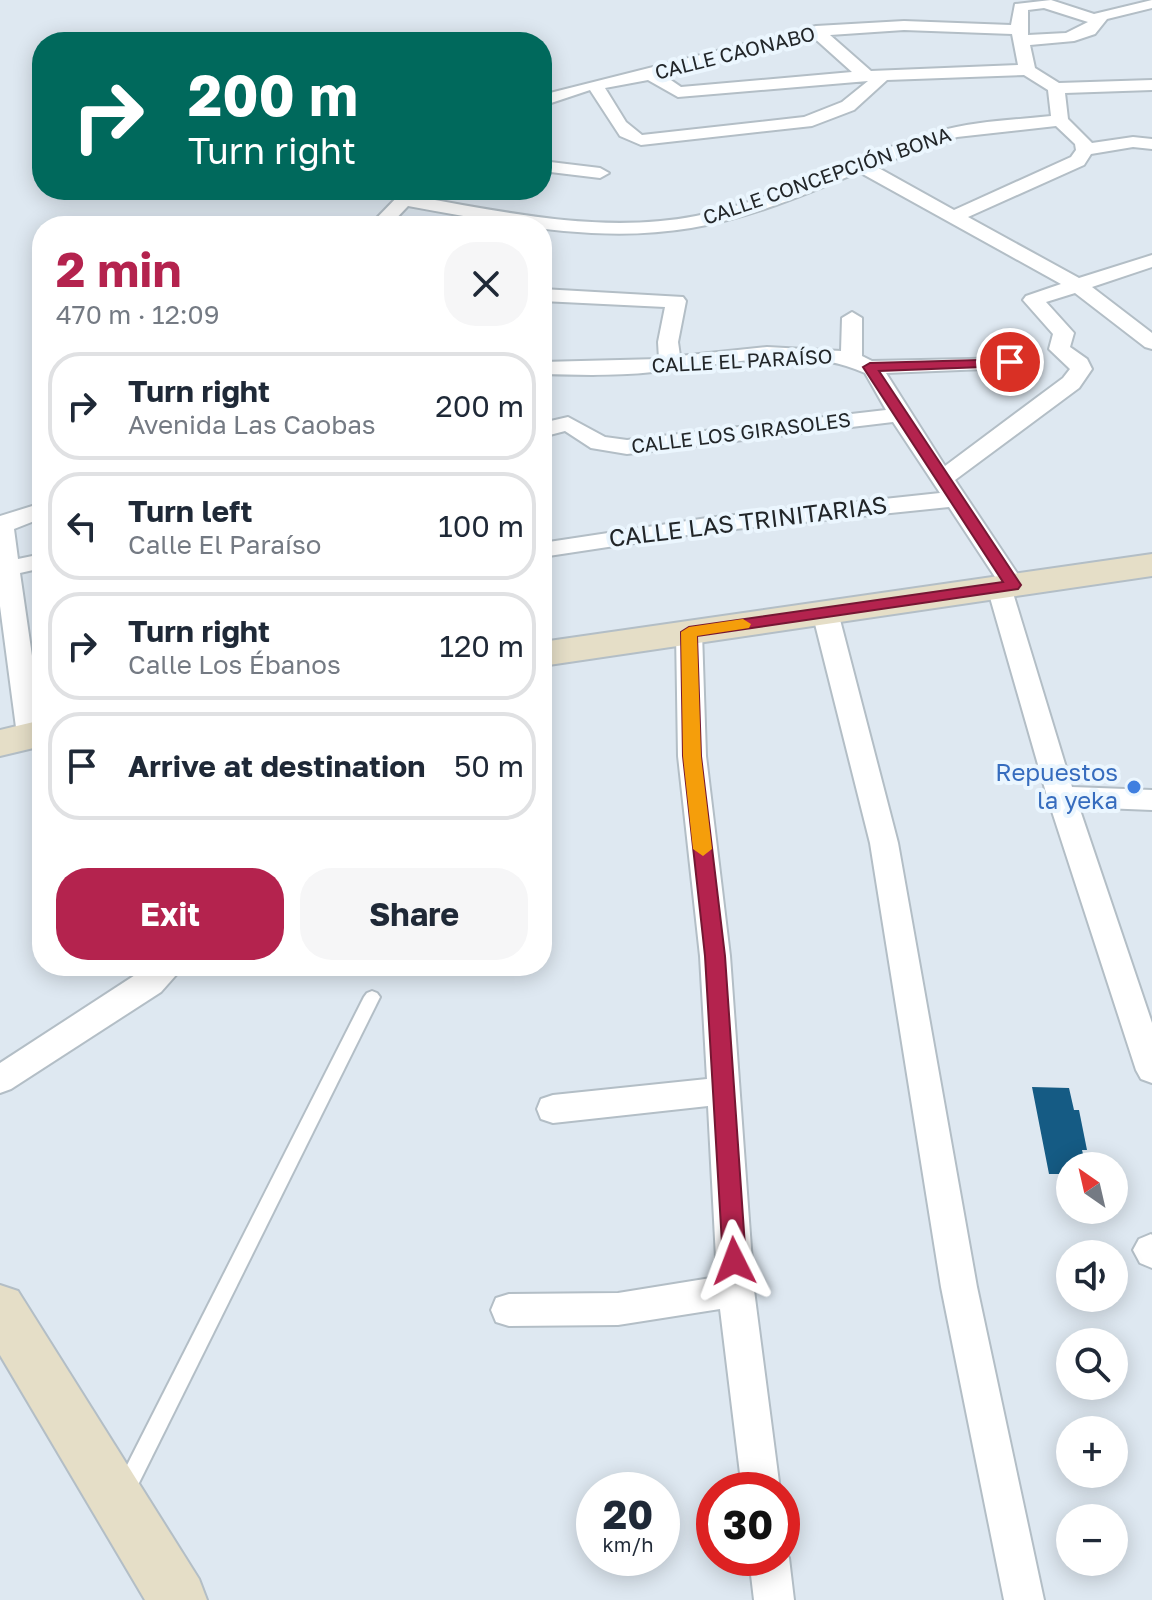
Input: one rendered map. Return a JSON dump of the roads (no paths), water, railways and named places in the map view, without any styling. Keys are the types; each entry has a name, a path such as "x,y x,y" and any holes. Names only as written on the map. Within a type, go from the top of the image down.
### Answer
{"street":[{"path":"1027,70 1020,34 1020,7 1036,2 1099,21"},
{"name":"CALLE CAONABO","path":"552,96 562,91 651,75 755,44 816,31 918,26 1068,38 1089,31 1101,16 1141,3"},
{"path":"816,31 875,76"},
{"path":"651,75 675,92 875,76 1027,70 1056,88 1152,85"},
{"path":"595,85 632,139 641,140 697,132 797,126 840,109 866,92 875,76"},
{"path":"953,217 1078,161 1085,150 1083,142 1060,120 1056,88"},
{"name":"CALLE CONCEPCIÓN BONA","path":"552,222 677,225 749,206 969,129 1060,120"},
{"path":"1085,150 1133,142 1152,144"},
{"path":"859,165 1077,285 1152,343"},
{"path":"552,167 600,173"},
{"path":"388,216 404,200"},
{"name":"CALLE CONCEPCIÓN BONA","path":"433,200 509,216"},
{"path":"948,489 1077,376 1080,363 1059,349 1064,333 1032,303 1036,298 1150,263"},
{"path":"552,295 676,301 668,342 670,363"},
{"path":"852,318 860,363 948,489 1006,586 1061,796 1152,1070"},
{"name":"CALLE EL PARAÍSO","path":"552,368 582,369 826,353 860,363 1010,362"},
{"name":"CALLE LOS GIRASOLES","path":"552,428 568,424 599,443 627,447 899,415"},
{"name":"CALLE LAS TRINITARIAS","path":"552,548 948,489"},
{"path":"24,737 2,529 7,521 32,513"},
{"path":"6,569 32,563"},
{"path":"552,653 1152,565"},
{"path":"825,612 884,843 959,1287 1024,1600"},
{"path":"689,632 692,756 715,956 736,1290 759,1472"},
{"path":"1061,796 1152,800"},
{"path":"0,1080 158,976"},
{"path":"553,1109 611,1106 724,1091"},
{"path":"509,1310 618,1309 736,1290"},
{"path":"0,1308 178,1600"},
{"path":"771,1576 774,1600"}],"lane":[{"path":"118,1502 372,997"}],"place":[{"name":"Repuestos la yeka","path":"1134,787"}]}
